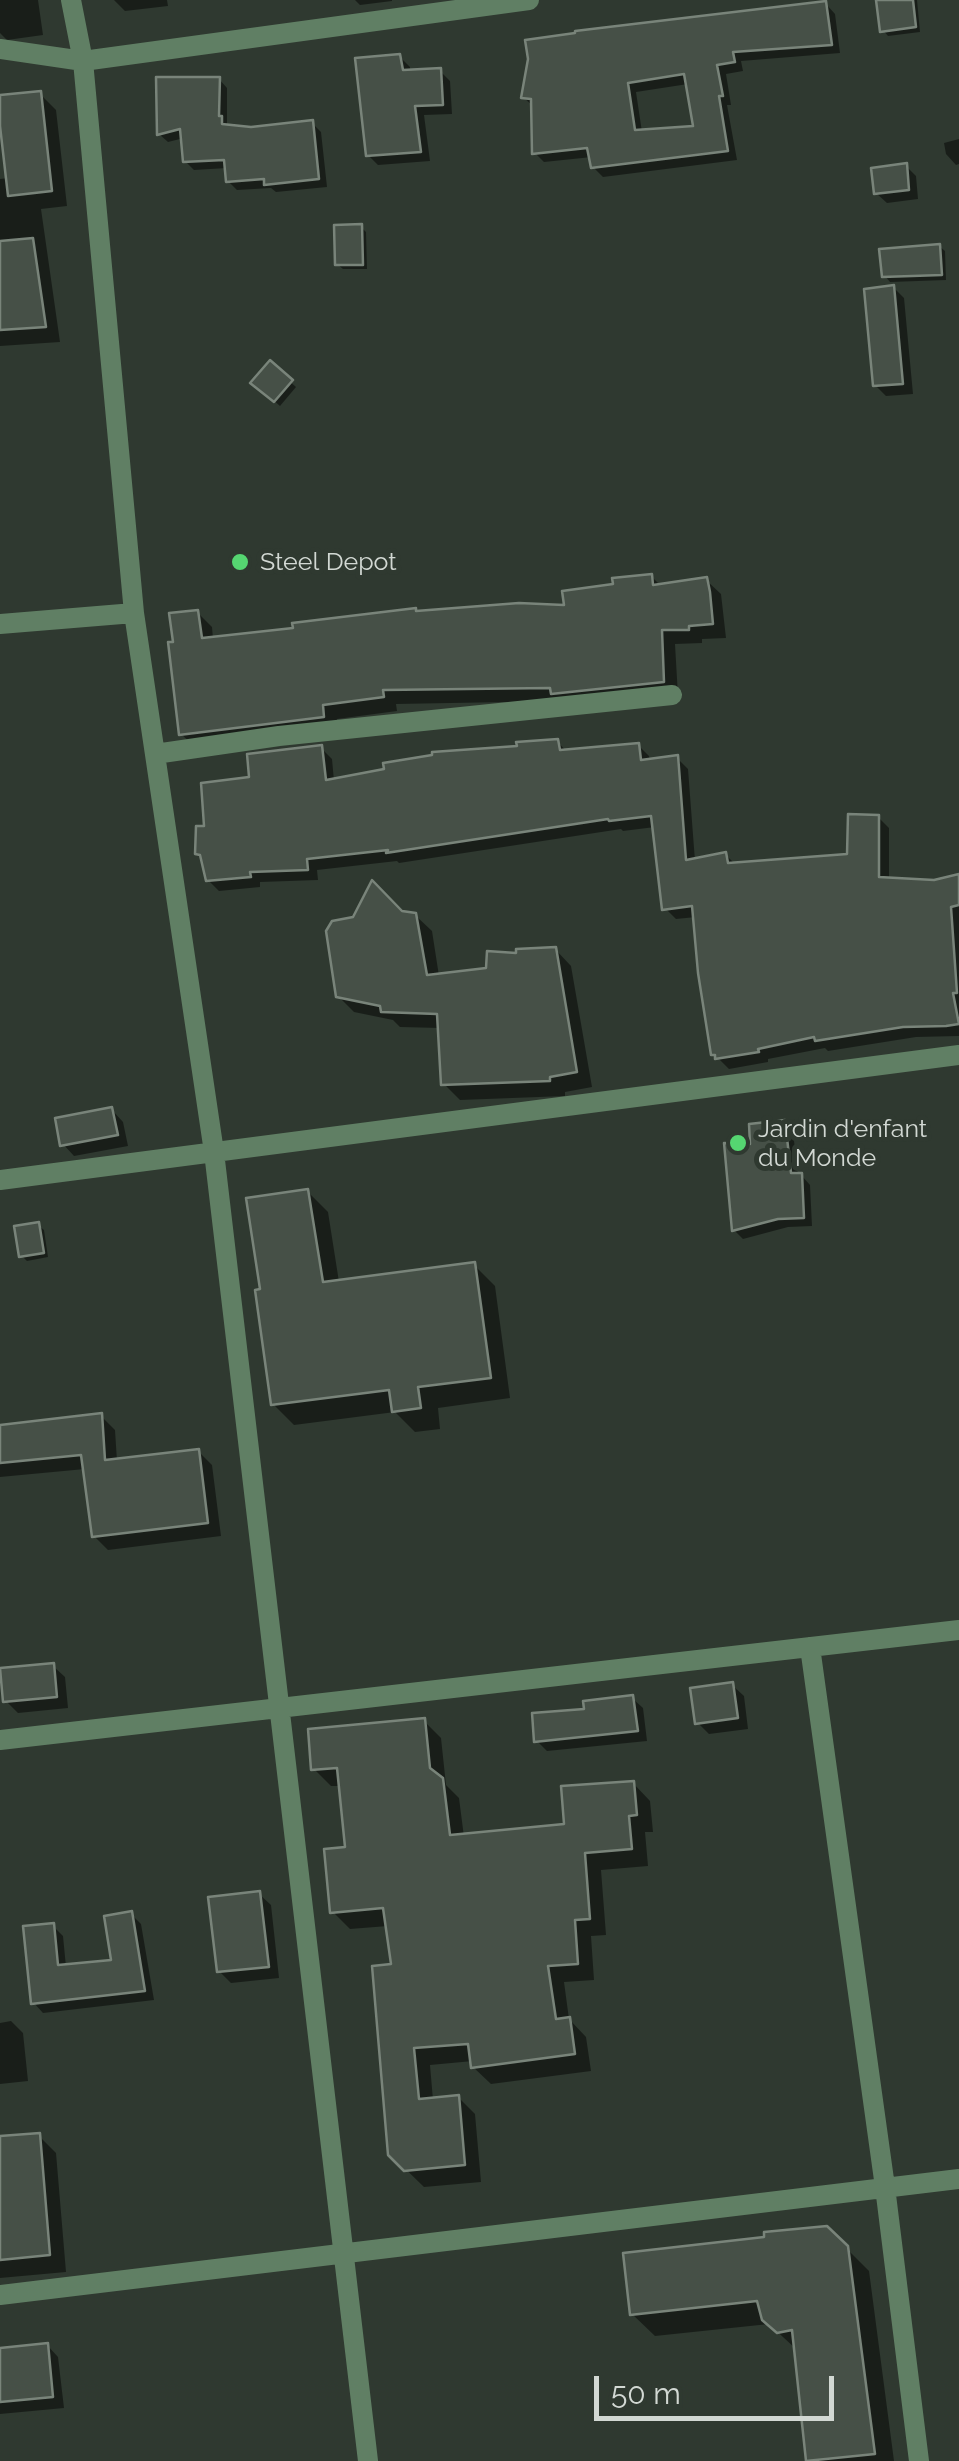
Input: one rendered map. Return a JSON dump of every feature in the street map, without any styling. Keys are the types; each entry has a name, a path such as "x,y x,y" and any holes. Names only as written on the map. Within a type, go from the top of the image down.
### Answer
{"street":[{"path":"71,0 83,61 134,613 214,1152 368,2461"},
{"path":"0,50 83,61 529,0"},
{"path":"0,624 134,613"},
{"path":"155,754 278,736 672,695"},
{"path":"0,1180 959,1056"},
{"path":"0,1740 959,1630"},
{"path":"810,1647 919,2461"},
{"path":"0,2296 959,2179"}],"building":[{"path":"876,0 913,0 916,27 880,32"},
{"path":"826,1 832,45 733,52 735,62 717,65 728,151 591,168 587,148 532,154 531,99 521,98 528,59 525,40","holes":["684,74 693,126 635,130 628,83"]},
{"path":"400,54 403,70 441,68 443,105 415,106 421,152 366,156 355,58"},
{"path":"156,77 220,77 222,124 251,127 313,120 319,179 264,185 264,179 226,182 224,160 183,162 180,129 157,135"},
{"path":"41,91 52,191 8,196 0,95"},
{"path":"907,163 909,190 874,194 871,168"},
{"path":"362,224 363,265 335,265 334,225"},
{"path":"33,238 46,327 0,330 0,241"},
{"path":"940,244 942,275 882,277 879,249"},
{"path":"894,285 903,384 873,386 864,289"},
{"path":"270,360 293,380 274,402 250,383"},
{"path":"652,574 653,585 707,577 710,592 713,624 689,626 689,630 662,630 664,682 551,694 550,688 383,690 384,697 323,705 324,717 179,735 168,642 173,642 169,613 198,610 202,638 416,608 564,605 562,591 613,584 612,578"},
{"path":"558,739 560,750 639,743 641,760 678,755 686,860 726,852 728,863 847,854 848,814 879,815 879,877 934,880 959,874 959,905 951,907 957,993 953,993 959,1024 903,1027 815,1041 814,1037 715,1059 711,1055 698,973 692,906 662,910 651,816 386,853 388,850 307,859 308,870 250,872 251,877 206,881 200,855 195,854 196,826 204,826 201,783 249,777 247,754 322,745 326,780 384,769 383,763 432,752"},
{"path":"372,880 402,911 416,913 427,975 486,968 487,951 516,953 516,949 556,947 577,1072 550,1077 550,1081 441,1085 437,1014 381,1012 380,1006 336,997 326,931 332,921 353,917"},
{"path":"112,1107 118,1135 60,1146 55,1118"},
{"path":"785,1120 791,1173 802,1173 804,1218 778,1219 732,1231 724,1143 750,1144 749,1124"},
{"path":"308,1189 323,1282 475,1262 491,1378 418,1387 421,1408 392,1412 389,1390 271,1405 246,1198"},
{"path":"39,1222 44,1253 19,1257 14,1226"},
{"path":"102,1413 105,1460 199,1449 208,1523 92,1537 81,1455 0,1463 0,1425"},
{"path":"54,1663 57,1697 3,1702 0,1668"},
{"path":"733,1682 738,1718 695,1724 690,1688"},
{"path":"633,1695 638,1731 534,1742 532,1713 584,1709 583,1701"},
{"path":"425,1718 430,1768 443,1778 450,1835 564,1824 561,1786 634,1781 637,1815 629,1816 632,1849 585,1853 590,1919 575,1920 578,1964 548,1966 556,2019 570,2017 575,2054 471,2068 468,2044 414,2048 419,2099 459,2095 465,2165 404,2171 388,2155 372,1966 391,1964 383,1908 330,1913 324,1849 345,1847 337,1768 311,1770 308,1729"},
{"path":"260,1891 269,1967 217,1972 208,1897"},
{"path":"132,1911 145,1991 31,2004 23,1926 54,1923 58,1965 111,1960 104,1916"},
{"path":"40,2133 50,2255 0,2260 0,2136"},
{"path":"827,2226 848,2246 875,2454 806,2461 792,2330 777,2333 762,2320 757,2301 630,2315 623,2253"},
{"path":"48,2343 53,2397 0,2402 0,2348"}],"place":[{"name":"Steel Depot","path":"240,562"},
{"name":"Jardin d'enfant du Monde","path":"738,1143"}]}
